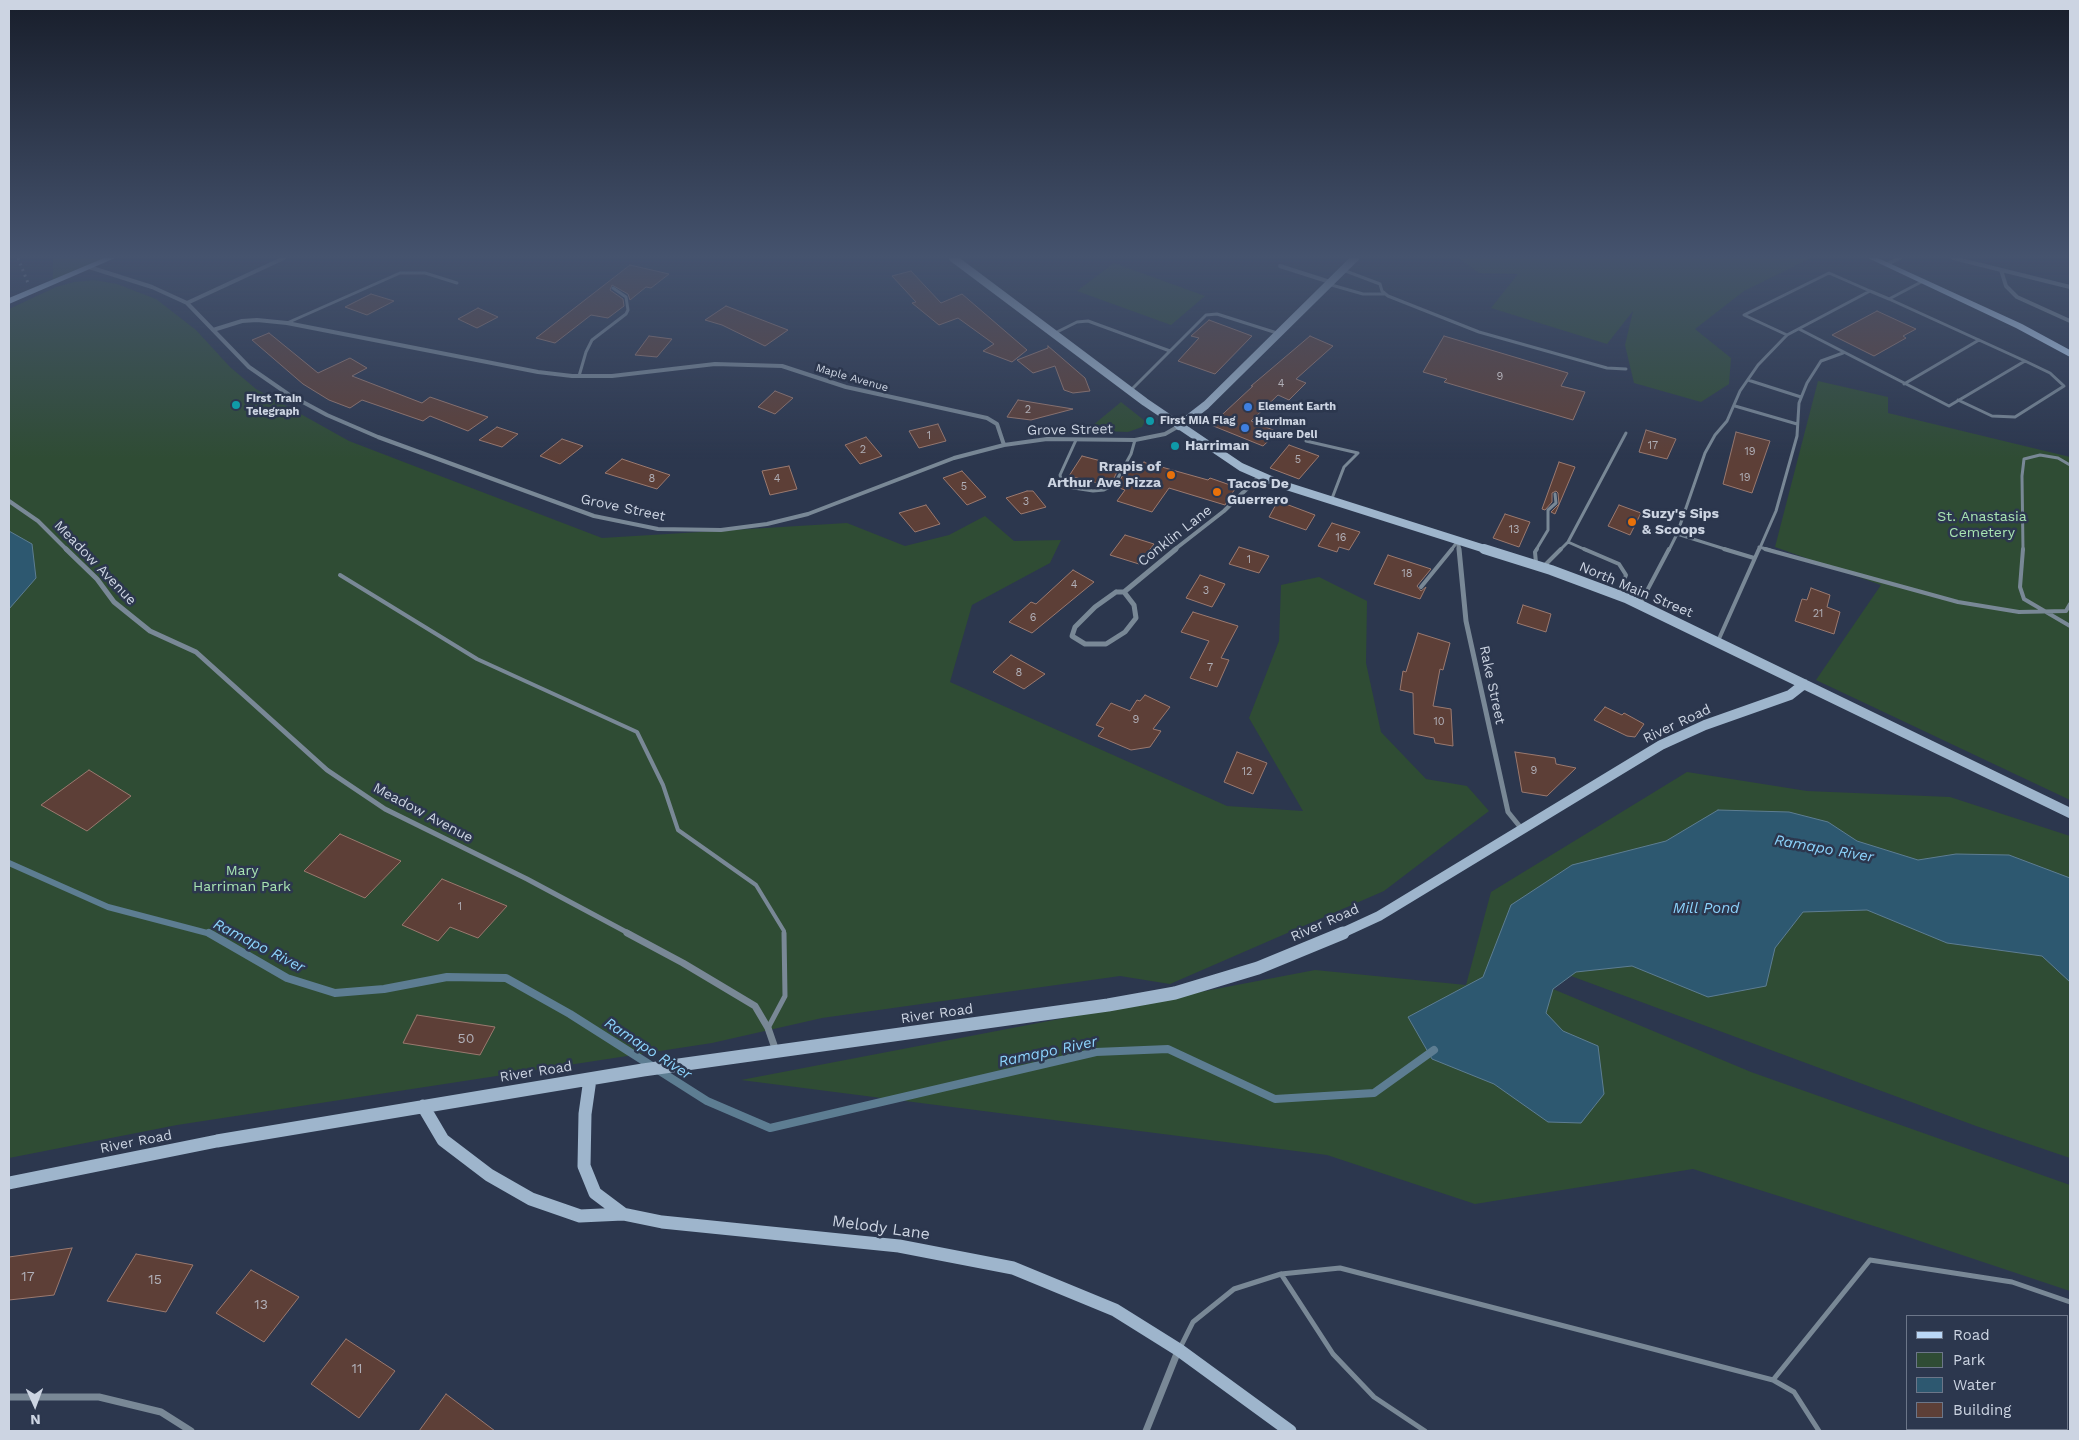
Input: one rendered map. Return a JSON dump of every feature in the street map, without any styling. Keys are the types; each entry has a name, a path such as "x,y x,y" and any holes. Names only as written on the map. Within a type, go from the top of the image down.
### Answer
{"main road":[{"path":"2017,325 2070,354"}],"street":[{"path":"208,325 213,330"},
{"name":"Maple Avenue","path":"213,330 228,325"},
{"name":"Maple Avenue","path":"298,325 538,372 579,376 612,376 715,364 782,366 854,389 987,418 997,424 1004,445"},
{"name":"North Main Street","path":"1044,325 1179,426 1241,467 1260,476 1331,501 1539,566 1640,604 2070,813"},
{"path":"1179,426 1206,405 1285,325"},
{"name":"Grove Street","path":"213,330 249,367 288,394 327,415 378,437 594,516 658,529 721,530 767,524 808,514 954,458 1004,445 1047,439 1135,440 1165,434 1179,426"},
{"name":"Conklin Lane","path":"1124,592 1134,605 1136,618 1125,632 1106,644 1085,644 1072,636 1075,627 1095,607 1116,592 1124,592 1158,562 1224,511 1260,476"},
{"name":"Meadow Avenue","path":"9,501 38,521 97,579 114,602 150,631 196,652 327,770 385,808 527,879 699,973 755,1006 768,1028 776,1052"},
{"name":"Rake Street","path":"1458,541 1466,622 1508,812 1521,828"},
{"name":"River Road","path":"9,1183 217,1141 643,1070 1108,1005 1175,993 1258,968 1319,944 1379,916 1521,828 1661,745 1705,725 1790,695 1804,684"},
{"name":"Melody Lane","path":"590,1079 585,1114 584,1166 596,1194 623,1214 662,1222 899,1246 1012,1268 1115,1310 1179,1350 1290,1431"},
{"path":"423,1106 443,1140 489,1175 532,1199 580,1216 623,1214"},
{"path":"1146,1431 1179,1350"},
{"path":"9,1397 99,1397 161,1412 191,1431"}],"lane":[{"path":"579,376 592,340 610,325"},
{"path":"1055,333 1071,325"},
{"path":"1099,325 1170,351"},
{"path":"1131,390 1196,325"},
{"path":"1251,325 1277,333"},
{"path":"1463,325 1491,336 1607,368 1626,369"},
{"path":"1766,325 1787,335"},
{"path":"1640,604 1677,534 1705,452 1715,435 1727,421 1740,391 1758,365 1787,335 1804,325"},
{"path":"1947,325 2050,373 2064,386 2015,417 1992,416 1958,400"},
{"path":"1799,328 1949,406 2025,361"},
{"path":"1904,384 1979,340"},
{"path":"1718,641 1776,511 1797,436 1801,397 1807,383 1820,361 1844,353"},
{"path":"1748,380 1801,397"},
{"path":"1735,406 1798,424"},
{"path":"1556,494 1556,503 1548,510 1548,530 1535,552 1539,566 1568,542 1626,433"},
{"path":"1076,440 1060,475 1062,483 1067,487 1093,491 1104,490 1114,485 1131,454 1135,440"},
{"path":"1306,441 1358,453 1344,467 1331,501"},
{"path":"2070,464 2058,458 2040,454 2024,459 2022,476 2023,544 2020,587 2024,599 2043,612 2070,626"},
{"path":"1677,534 1754,558"},
{"path":"1421,587 1458,541"},
{"path":"1568,542 1619,564 1626,575 1618,595"},
{"path":"1759,547 1958,602 2018,612 2066,611 2070,604"},
{"path":"340,575 477,659 637,732 663,785 678,830 756,885 784,931 785,996 768,1028"},
{"path":"1773,1380 1870,1260 2012,1282 2070,1302"},
{"path":"1179,1350 1193,1322 1234,1289 1281,1274 1340,1268 1773,1380 1794,1392 1819,1431"},
{"path":"1281,1274 1333,1354 1374,1397 1425,1431"}],"green space":[{"name":"Mary Harriman Park","path":"9,325 190,325 230,367 256,389 349,441 602,538 847,523 905,546 949,535 985,516 1014,541 1061,540 1050,563 972,605 950,682 1227,806 1303,811 1249,718 1279,641 1281,585 1319,577 1367,601 1366,663 1381,732 1426,779 1467,786 1489,811 1384,891 1170,984 1120,976 822,1018 712,1043 177,1125 9,1158"},
{"path":"1546,325 1622,325 1607,344"},
{"path":"1630,325 1700,325 1695,329 1731,358 1729,384 1701,402 1634,383 1625,345"},
{"name":"St. Anastasia Cemetery","path":"1818,381 1888,397 1888,413 2070,457 2070,800 1816,680 1881,585 1775,547"},
{"path":"1121,402 1145,421 1142,427 1128,432 1102,431 1092,426"},
{"path":"1687,772 1807,791 1950,797 2070,836 2070,1158 1976,1126 1571,976 1553,989 1751,1072 2070,1185 2070,1291 1896,1233 1693,1169 1475,1204 1327,1155 741,1080 1315,970 1466,985 1491,892"}],"water":[{"path":"9,531 32,544 36,578 9,609"},
{"name":"Mill Pond","path":"1718,810 1789,812 1828,822 1857,841 1918,860 1956,854 2009,855 2070,878 2070,982 2042,956 1947,943 1867,910 1803,912 1775,948 1766,986 1708,997 1632,966 1576,972 1553,989 1546,1013 1563,1031 1598,1046 1604,1094 1581,1123 1548,1122 1494,1084 1432,1059 1408,1017 1483,977 1511,905 1572,865 1666,841"}],"building":[{"path":"471,325 482,325 477,328"},
{"path":"552,325 578,325 555,343 536,338"},
{"path":"722,325 776,325 788,330 765,346"},
{"path":"968,325 998,325 1027,350 1012,362 983,351 994,344"},
{"path":"1203,325 1223,325 1252,336 1215,374 1178,361 1199,338 1191,336"},
{"path":"1850,325 1908,325 1916,329 1903,336 1906,338 1874,356 1832,335"},
{"path":"269,333 318,373 350,358 367,368 352,376 422,403 430,397 488,417 468,431 430,416 423,421 362,400 350,408 329,400 303,384 252,340"},
{"path":"649,336 672,339 657,357 635,355"},
{"path":"1310,336 1333,346 1296,379 1306,383 1289,400 1278,395 1251,421 1278,432 1263,446 1211,425 1253,386 1251,386"},
{"path":"1444,336 1568,373 1561,386 1585,392 1573,420 1444,382 1447,379 1423,372"},
{"path":"1048,346 1085,378 1090,391 1073,393 1064,390 1055,366 1033,373 1017,360 1048,348"},
{"path":"775,391 793,398 775,414 758,407"},
{"path":"1018,400 1073,409 1031,420 1007,417"},
{"path":"938,424 946,441 919,448 909,431"},
{"path":"497,427 518,434 502,447 479,440"},
{"path":"1646,430 1676,439 1667,459 1639,452"},
{"path":"1736,432 1770,441 1752,493 1723,484"},
{"path":"866,437 882,456 860,464 845,445"},
{"path":"562,439 583,446 560,464 540,456"},
{"path":"1289,445 1319,456 1299,479 1270,468"},
{"path":"1082,456 1120,466 1112,482 1106,485 1069,476"},
{"path":"622,459 670,475 657,489 605,473"},
{"path":"1144,462 1156,468 1158,466 1208,480 1210,478 1236,487 1225,505 1169,488 1152,512 1117,501 1125,490 1116,487 1127,468 1138,471"},
{"path":"1559,462 1575,467 1555,514 1551,512 1559,504 1556,491 1552,493 1552,502 1545,510 1542,509"},
{"path":"789,466 797,489 770,495 762,471"},
{"path":"962,471 986,497 967,505 943,478"},
{"path":"1027,491 1033,491 1046,507 1021,514 1006,498"},
{"path":"1278,501 1315,515 1306,530 1269,517"},
{"path":"926,505 940,524 915,532 899,513"},
{"name":"Suzy's Sips & Scoops","path":"1619,505 1641,513 1630,535 1608,526"},
{"path":"1505,514 1530,522 1519,547 1493,538"},
{"path":"1332,523 1360,532 1349,550 1339,547 1337,552 1318,546"},
{"path":"1125,535 1154,544 1139,564 1110,555"},
{"path":"1239,547 1269,556 1259,573 1229,564"},
{"path":"1388,555 1431,569 1417,586 1421,591 1426,587 1420,599 1374,584"},
{"path":"1073,570 1094,582 1032,633 1009,622 1031,602 1036,604"},
{"path":"1200,575 1225,584 1212,607 1186,598"},
{"path":"1811,588 1830,595 1827,607 1840,612 1834,634 1795,621 1802,599 1807,600"},
{"path":"1523,605 1551,614 1546,632 1517,623"},
{"path":"1193,612 1238,626 1221,658 1229,660 1217,687 1190,678 1209,641 1181,632"},
{"path":"1418,633 1450,643 1443,670 1440,669 1433,706 1451,709 1453,746 1435,743 1434,738 1414,734 1413,693 1400,690 1403,671 1406,672"},
{"path":"1011,655 1045,674 1024,689 993,672"},
{"path":"1145,695 1170,707 1153,729 1161,731 1150,747 1131,750 1098,736 1104,728 1096,725 1111,703 1130,711 1137,700 1140,701"},
{"path":"1605,707 1622,715 1624,713 1644,724 1635,737 1627,736 1594,720"},
{"path":"1237,752 1267,763 1253,794 1224,782"},
{"path":"1515,752 1555,758 1556,764 1576,768 1547,796 1522,792"},
{"path":"89,770 131,796 87,831 41,805"},
{"path":"340,834 401,861 365,898 304,871"},
{"path":"442,879 507,906 478,938 450,927 438,941 402,925"},
{"path":"417,1015 495,1027 480,1055 403,1043"},
{"path":"72,1248 54,1295 9,1300 9,1257"},
{"path":"136,1254 193,1265 166,1312 107,1301"},
{"path":"251,1270 299,1297 264,1342 216,1313"},
{"path":"346,1339 395,1371 359,1418 311,1384"},
{"path":"446,1394 495,1431 419,1431"}],"waterway":[{"name":"Ramapo River","path":"9,863 108,907 211,934"},
{"name":"Ramapo River","path":"211,934 287,978 335,993 384,989 447,977 506,978 570,1014 707,1101 770,1128 1096,1052 1168,1049 1275,1099 1374,1093 1434,1050"}],"place":[{"name":"First Train Telegraph","path":"236,405"},
{"name":"Element Earth","path":"1248,407"},
{"name":"First MIA Flag","path":"1150,421"},
{"name":"Harriman Square Deli","path":"1245,428"},
{"name":"Harriman","path":"1175,446"},
{"name":"Rrapis of Arthur Ave Pizza","path":"1171,475"},
{"name":"Tacos De Guerrero","path":"1217,492"},
{"name":"Suzy's Sips & Scoops","path":"1632,522"}]}
